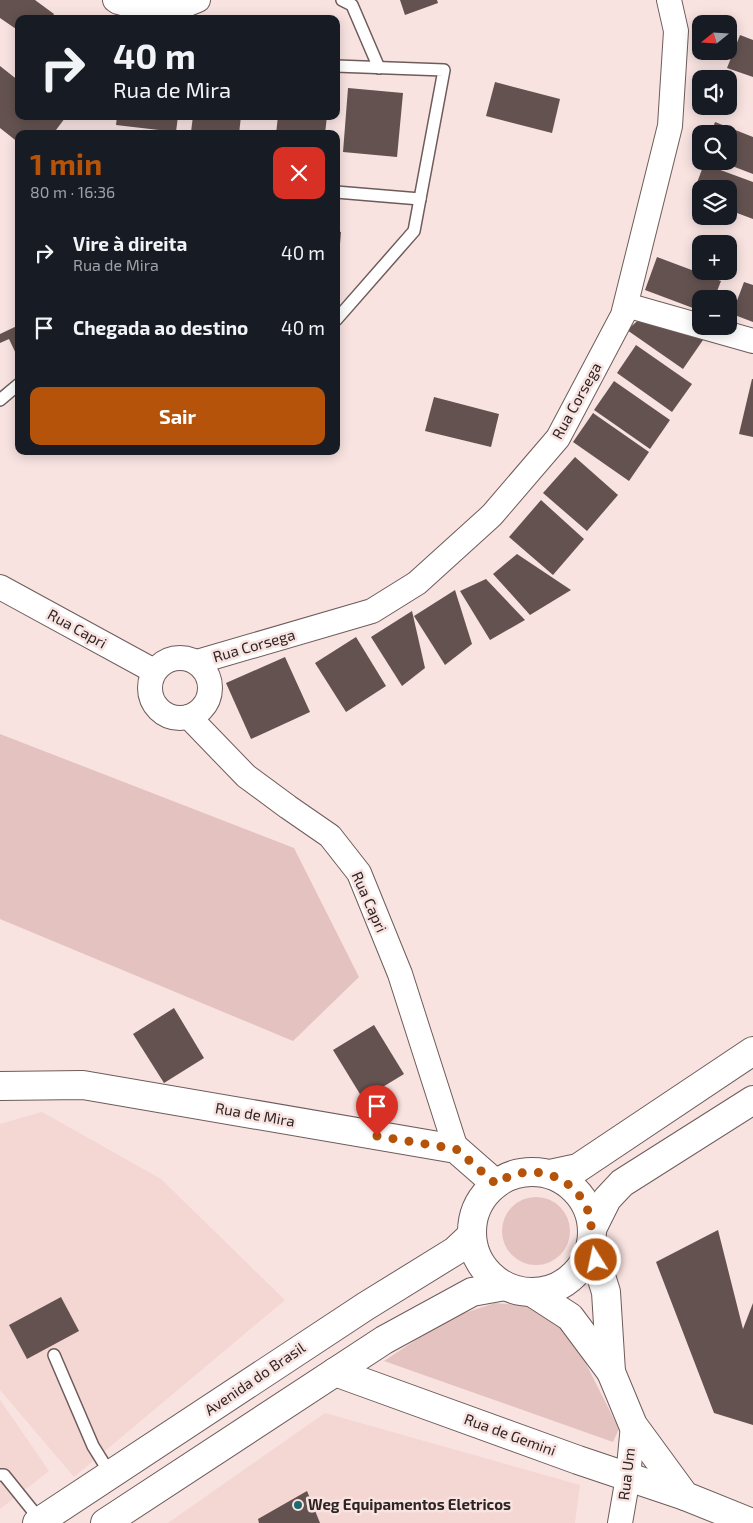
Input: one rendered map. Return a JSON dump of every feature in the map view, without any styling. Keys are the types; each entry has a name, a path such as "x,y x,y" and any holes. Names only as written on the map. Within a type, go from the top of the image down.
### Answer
{"main road":[{"path":"550,1174 578,1168 753,1051"},
{"name":"Rua de Mira","path":"0,1086 84,1085 456,1149"},
{"path":"611,1372 606,1292 592,1236 588,1211 580,1195 567,1182 550,1174 533,1171 515,1174 496,1184 480,1202 474,1218 472,1235 475,1250 482,1265 492,1277 505,1286 518,1291 549,1290 564,1284 586,1260 592,1236 607,1199 622,1183 753,1100"},
{"path":"456,1149 496,1184"},
{"name":"Avenida do Brasil","path":"39,1522 366,1306 455,1251 472,1235"},
{"path":"105,1523 384,1340 472,1292 505,1286"},
{"path":"533,1292 570,1317 611,1372 633,1425 685,1496"},
{"name":"Rua de Gemini","path":"335,1372 685,1496 752,1523"}],"street":[{"path":"115,0 148,10 181,7 198,0"},
{"name":"Rua Corsega","path":"197,662 372,611 417,584 492,515 558,438 623,315 626,305 670,126 676,31 669,0"},
{"path":"626,305 753,341"},
{"name":"Rua Capri","path":"0,587 154,671"},
{"path":"179,657 197,662 204,669 208,677 210,694 206,704 199,712 188,717 167,716 158,709 152,700 150,693 151,678 154,671 168,659 179,657"},
{"name":"Rua Capri","path":"188,717 246,776 330,836 359,873 400,974 456,1149"},
{"name":"Rua Um","path":"620,1523 628,1477 633,1425"}],"lane":[{"path":"349,2 379,68"},
{"path":"340,66 444,70 414,231 340,315"},
{"path":"340,192 420,199"},
{"path":"0,400 15,387"},
{"path":"54,1355 93,1446 111,1475"},
{"path":"0,1475 4,1475 39,1522"}],"shaded area":[{"path":"0,734 294,848 359,977 293,1041 0,919"},
{"path":"42,1112 161,1179 285,1300 74,1477 0,1390 0,1124"},
{"path":"536,1197 549,1199 560,1207 568,1218 570,1231 568,1244 560,1255 549,1263 536,1265 523,1263 512,1255 504,1244 502,1231 504,1218 512,1207 523,1199"},
{"path":"495,1303 543,1307 581,1354 619,1429 613,1442 384,1361 449,1318"},
{"path":"0,1400 49,1471 0,1509"},
{"path":"325,1413 580,1485 575,1523 168,1523"}],"building":[{"path":"0,0 35,0 54,14 15,15 15,28 0,18"},
{"path":"400,0 437,0 438,3 405,15"},
{"path":"740,35 753,40 753,77 727,68 730,60 738,60 738,40"},
{"path":"0,66 15,78 15,120 64,120 56,130 15,130 15,140 0,128"},
{"path":"495,82 560,99 552,133 486,116"},
{"path":"348,88 403,93 397,157 343,152"},
{"path":"117,120 178,120 176,130 116,125"},
{"path":"192,120 241,120 239,130 191,130"},
{"path":"278,120 327,120 325,130 276,130"},
{"path":"737,131 753,137 753,174 737,168"},
{"path":"702,170 720,170 753,182 753,219 737,213 737,180 698,180"},
{"path":"657,257 692,270 692,280 721,281 718,290 692,290 692,308 645,290"},
{"path":"744,282 753,285 753,322 737,316 737,301"},
{"path":"642,317 703,340 683,369 627,330"},
{"path":"15,327 15,352 9,339 0,343 0,334"},
{"path":"636,345 692,384 672,412 617,373"},
{"path":"753,379 753,437 739,434"},
{"path":"614,381 670,420 650,449 594,410"},
{"path":"434,397 499,414 491,447 425,431"},
{"path":"593,413 649,452 629,481 573,442"},
{"path":"575,457 618,495 587,531 543,493"},
{"path":"541,500 584,539 553,575 509,537"},
{"path":"517,554 571,590 530,615 493,574"},
{"path":"486,579 525,620 490,640 460,591"},
{"path":"455,590 472,644 445,665 414,616"},
{"path":"412,611 425,668 402,686 371,637"},
{"path":"356,637 386,686 346,712 315,663"},
{"path":"285,657 310,712 251,739 226,683"},
{"path":"174,1008 204,1058 164,1083 133,1034"},
{"path":"374,1025 404,1074 363,1099 333,1050"},
{"path":"718,1230 743,1329 753,1303 753,1425 714,1413 656,1262"},
{"path":"61,1297 79,1331 27,1359 9,1325"},
{"name":"Weg Equipamentos Eletricos","path":"307,1491 320,1523 259,1523 258,1519"}],"place":[{"name":"Weg Equipamentos Eletricos","path":"298,1505"}],"route":[{"path":"377,1136 456,1149 496,1184 515,1174 533,1171 550,1174 567,1182 580,1195 588,1211 592,1229 591,1244 596,1260"}]}
